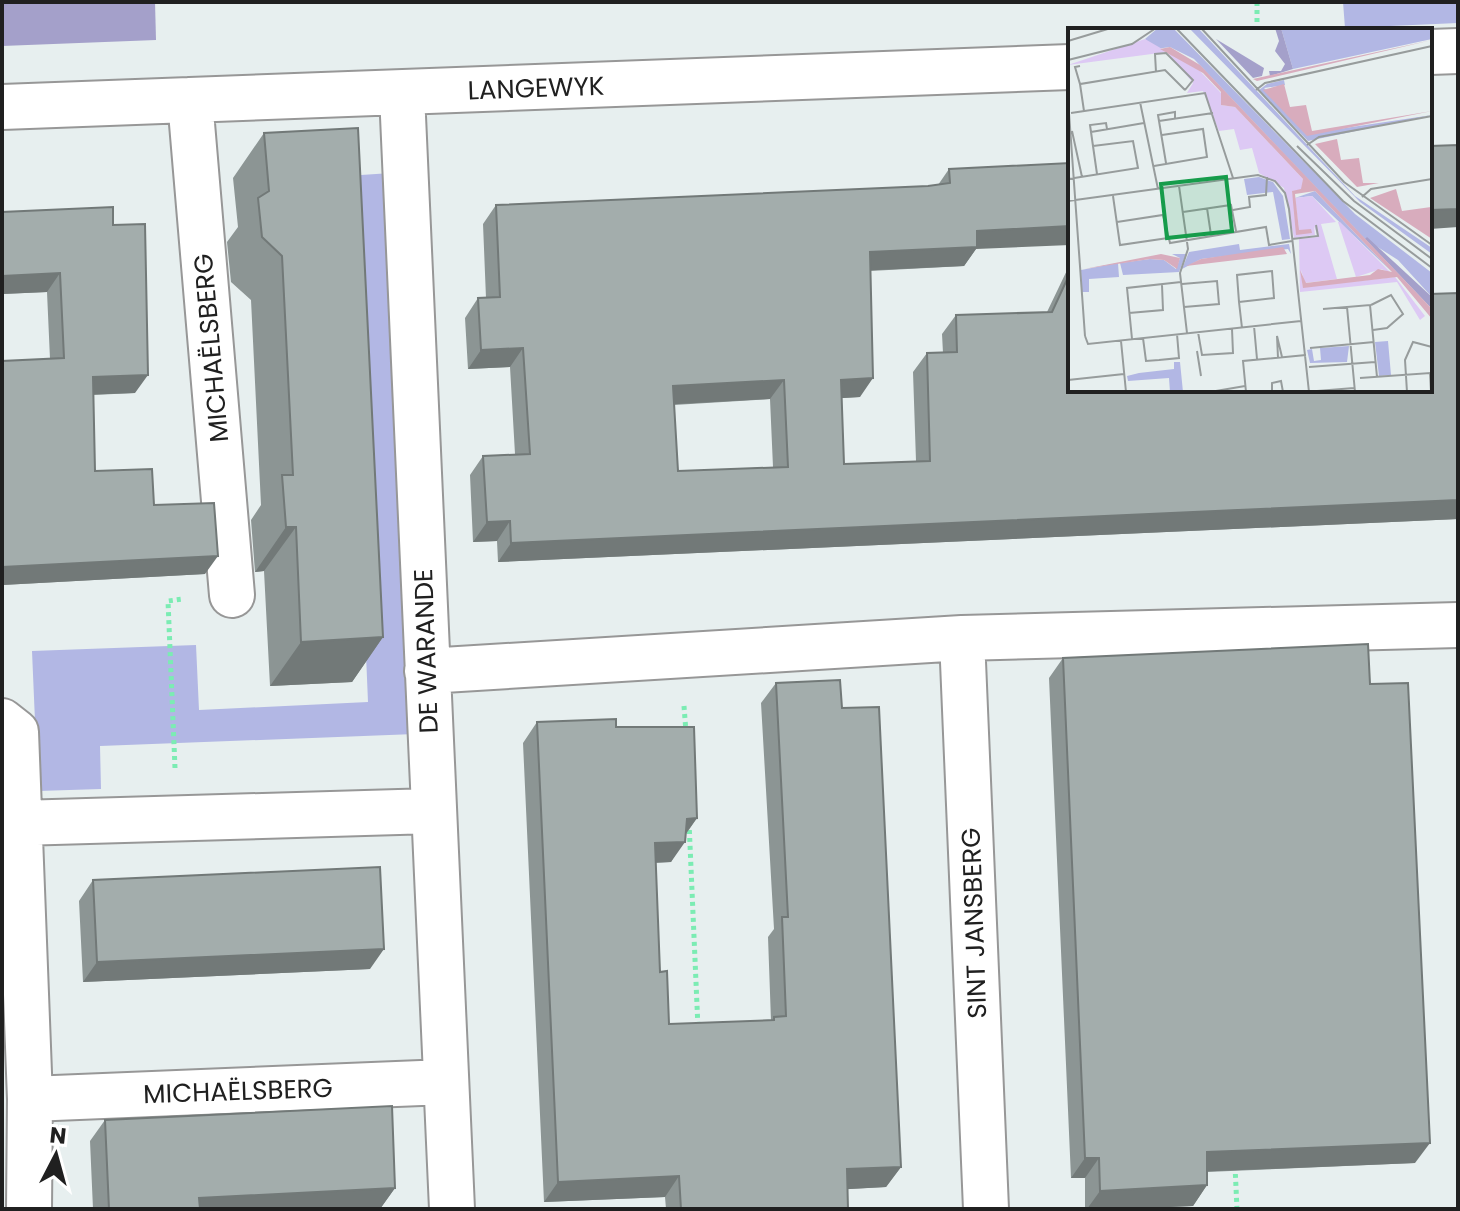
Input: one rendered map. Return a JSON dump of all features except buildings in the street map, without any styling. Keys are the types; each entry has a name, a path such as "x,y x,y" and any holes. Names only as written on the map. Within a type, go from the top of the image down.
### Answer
{"street":[{"path":"1432,52 1458,51"},
{"name":"LANGEWYK","path":"2,107 1068,67"},
{"name":"DE WARANDE","path":"402,94 452,1209"},
{"name":"MICHAËLSBERG","path":"190,100 232,595"},
{"path":"427,671 962,638 1458,625"},
{"name":"SINT JANSBERG","path":"962,638 986,1209"},
{"path":"2,721 16,732 30,1099 29,1209"},
{"path":"19,823 433,811"},
{"name":"MICHAËLSBERG","path":"30,1099 446,1082"}],"path":[{"path":"1257,2 1257,28"},
{"path":"177,817 168,601 232,595"},
{"path":"682,657 686,736"},
{"path":"689,815 699,1036"},
{"path":"1235,1162 1237,1209"}],"shaded area":[{"path":"2,2 155,2 156,40 2,46"},
{"path":"1343,2 1458,2 1458,23 1345,28"},
{"path":"391,173 415,734 100,746 101,789 38,791 32,651 196,645 199,710 368,702 346,176"}]}
